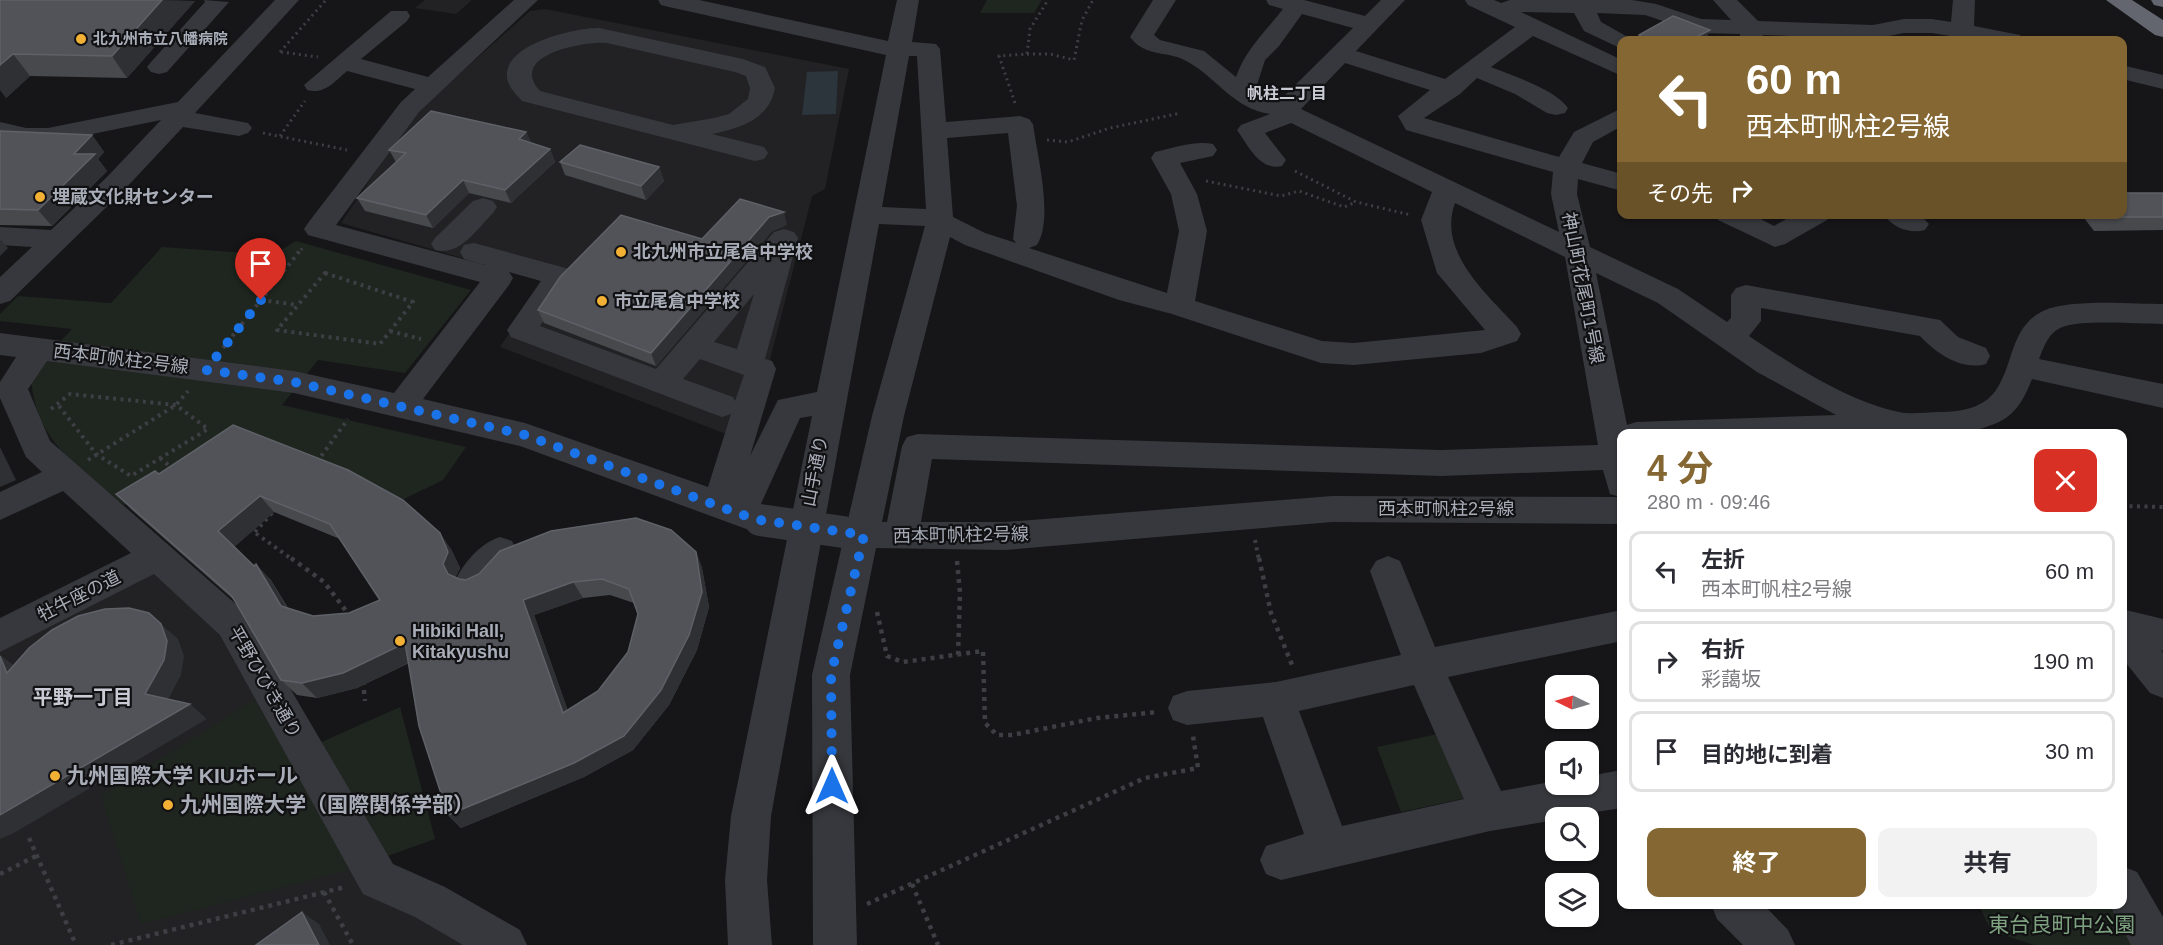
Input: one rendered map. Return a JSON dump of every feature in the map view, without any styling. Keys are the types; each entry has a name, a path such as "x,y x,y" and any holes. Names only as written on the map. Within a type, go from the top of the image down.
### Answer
{"highway":[{"path":"2117,0 2163,30"}],"street":[{"path":"159,67 218,2 215,0"},
{"path":"0,294 116,183 288,0"},
{"path":"401,406 499,278 318,229 410,107 527,0"},
{"path":"669,0 880,48 928,49 940,221 888,416 866,543 831,675 834,932"},
{"name":"山手通り","path":"750,945 745,911 745,866 751,816 828,402 908,0"},
{"path":"1165,0 1151,19 1142,37 1152,45 1196,56 1242,94 1266,106 1289,111 1668,296 1768,364 1847,407 1899,425"},
{"path":"1273,160 1250,130 1289,111 1394,0"},
{"path":"1476,0 1617,67"},
{"path":"1724,0 1751,34"},
{"path":"1962,31 1964,0"},
{"path":"1242,94 1254,58 1271,40 1287,3 1370,25"},
{"path":"1503,12 1514,6 1581,4 1648,9 1699,26 1751,34 1873,32 1904,26 1990,36"},
{"path":"1581,4 1592,26 1617,39"},
{"path":"316,85 399,16"},
{"path":"1531,26 1451,89 1410,116 1415,125 1617,182"},
{"path":"674,132 718,127 750,111 760,102 763,91 756,72 731,64 594,35 577,36 543,47 529,57 521,68 518,78 521,88 531,96 755,153"},
{"path":"1342,54 1451,89"},
{"path":"343,62 433,86"},
{"path":"2127,62 2163,68"},
{"path":"1475,69 1524,89 1556,108"},
{"path":"2127,73 2163,82"},
{"path":"410,107 425,112 350,217 559,276 522,330 722,405"},
{"path":"0,130 20,136 63,135 94,126 182,113 239,128"},
{"name":"神山町花尾町1号線","path":"1617,118 1583,137 1566,169 1564,194 1617,429"},
{"path":"933,132 1020,124 1031,206 1027,239"},
{"path":"1179,306 1193,231 1184,194 1164,158 1204,150"},
{"path":"867,215 924,217 940,221 986,243 1128,293 1179,306 1321,352 1354,354 1470,343 1506,334 1451,273 1435,220 1447,188"},
{"path":"445,244 483,207"},
{"path":"1738,219 1775,238 1808,219"},
{"path":"0,236 58,239"},
{"path":"661,382 784,238 748,365"},
{"path":"1729,338 1746,321 1746,295 1929,327 1947,345 1975,356"},
{"path":"1853,429 1954,424 1993,413 2010,394 2034,333 2052,319 2084,314 2163,314"},
{"name":"西本町帆柱2号線","path":"0,344 294,382 401,406 525,435 740,513 866,543 954,536 1075,532 1332,508 1617,511"},
{"path":"694,346 760,369 740,513"},
{"name":"平野ひびき通り","path":"40,349 21,370 12,389 38,448 81,464 158,556 233,624 378,879"},
{"path":"2022,366 2163,396"},
{"path":"740,513 789,408 828,402"},
{"path":"866,543 918,446 1430,463 1617,449"},
{"path":"0,507 81,464"},
{"path":"474,579 500,551"},
{"name":"牡牛座の道","path":"0,636 158,556"},
{"path":"1388,571 1424,666 1490,812"},
{"path":"2127,625 2163,635"},
{"path":"1187,708 1290,696 1617,626"},
{"path":"2127,636 2163,681"},
{"path":"1290,696 1329,847"},
{"path":"1281,860 1329,847 1490,812 1617,790"},
{"path":"378,879 430,902 505,945"},
{"path":"2127,896 2155,945"},
{"path":"1737,909 1773,945"}],"path":[{"path":"309,56 280,52 326,0"},
{"path":"1028,54 1030,29 1048,0"},
{"path":"1020,124 999,56 1050,54 1074,60 1082,20 1093,0"},
{"path":"280,136 316,85"},
{"path":"1068,142 1110,128 1181,113"},
{"path":"239,128 373,155"},
{"path":"1273,160 1356,202 1435,220"},
{"path":"1178,183 1212,180 1281,196 1299,191 1344,207 1356,202"},
{"path":"81,464 176,405 318,229"},
{"path":"325,273 413,302 380,344 277,330 297,305 325,273"},
{"path":"261,300 297,305"},
{"path":"26,421 59,406 70,394 176,405 208,429 130,476 81,464"},
{"path":"315,465 363,398"},
{"path":"59,406 81,464"},
{"path":"160,458 177,472"},
{"path":"2127,506 2163,507"},
{"path":"255,532 277,507"},
{"path":"1249,516 1290,696"},
{"path":"246,526 324,582 357,624"},
{"path":"954,536 960,593 958,655"},
{"path":"834,932 912,884 1145,778 1198,768 1187,708 1096,718 1012,735 997,735 985,723 983,651 903,662 887,656 873,591 866,543"},
{"path":"362,670 365,701"},
{"path":"29,838 76,945"},
{"path":"0,874 36,856"},
{"path":"111,945 378,879"},
{"path":"912,884 938,945"},
{"path":"324,892 353,945"}],"shaded area":[{"path":"425,0 472,0 456,14 415,8"},
{"name":"北九州市立尾倉中学校","path":"545,9 849,69 825,189 812,196 742,469 726,434 500,347 545,282 341,223 407,125 427,103 530,11"},
{"path":"838,71 836,114 802,115 807,72"},
{"name":"九州国際大学（国際関係学部）","path":"158,556 233,624 378,879 505,945 0,945 0,636"}],"green space":[{"path":"987,0 1042,0 1034,13 980,13"},
{"path":"296,241 471,290 405,373 318,360 282,405 466,447 443,480 402,500 367,481 243,435 124,505 60,449 39,416 33,396 31,373 72,329 0,321 0,314 18,296 111,303 162,247 273,255"},
{"path":"254,700 290,756 400,707 435,839 346,871 141,924 101,796"},
{"path":"1447,732 1475,796 1401,812 1377,747"},
{"name":"東台良町中公園","path":"1981,909 2124,909 2145,945 2034,945 1991,931"}],"building":[{"name":"北九州市立八幡病院","path":"0,0 162,0 112,56 13,54 0,65"},
{"path":"1673,16 1710,30 1699,36 1639,35"},
{"path":"431,111 526,132 519,139 550,149 505,190 463,180 426,215 357,198 406,153 389,150"},
{"name":"埋蔵文化財センター","path":"0,131 92,135 74,154 95,154 38,210 0,209"},
{"path":"580,145 659,167 641,186 560,162"},
{"path":"2127,193 2163,193 2163,217 2127,217"},
{"path":"740,199 784,212 769,217 651,353 538,310 560,277 621,215 702,239"},
{"name":"Hibiki Hall, Kitakyushu","path":"233,425 348,470 403,500 440,533 448,552 443,564 448,574 459,579 466,580 479,574 500,551 551,531 636,518 671,530 696,552 702,592 689,635 661,690 624,736 574,763 448,815 419,726 405,643 343,673 302,683 281,680 232,596 116,494 155,471 159,474","holes":["260,496 330,524 380,600 349,613 313,616 281,606 256,564 254,566 218,531","602,579 629,589 638,614 628,652 598,691 563,713 523,600 573,582"]},
{"name":"九州国際大学 KIUホール","path":"129,608 149,613 161,624 167,641 164,660 145,694 190,704 0,815 0,656 7,673 29,648 52,630 78,616 105,609"},
{"path":"302,912 319,945 256,945"}],"place":[{"name":"北九州市立八幡病院","path":"81,39"},
{"name":"埋蔵文化財センター","path":"40,197"},
{"name":"北九州市立尾倉中学校","path":"621,252"},
{"name":"市立尾倉中学校","path":"602,301"},
{"name":"Hibiki Hall, Kitakyushu","path":"400,641"},
{"name":"九州国際大学 KIUホール","path":"55,776"},
{"name":"九州国際大学（国際関係学部）","path":"168,805"}],"district":[{"name":"帆柱二丁目","path":"1287,93"},
{"name":"平野一丁目","path":"83,697"}],"route":[{"path":"261,300 206,370 294,382 525,435 760,520 864,535 831,675 832,786"}]}
